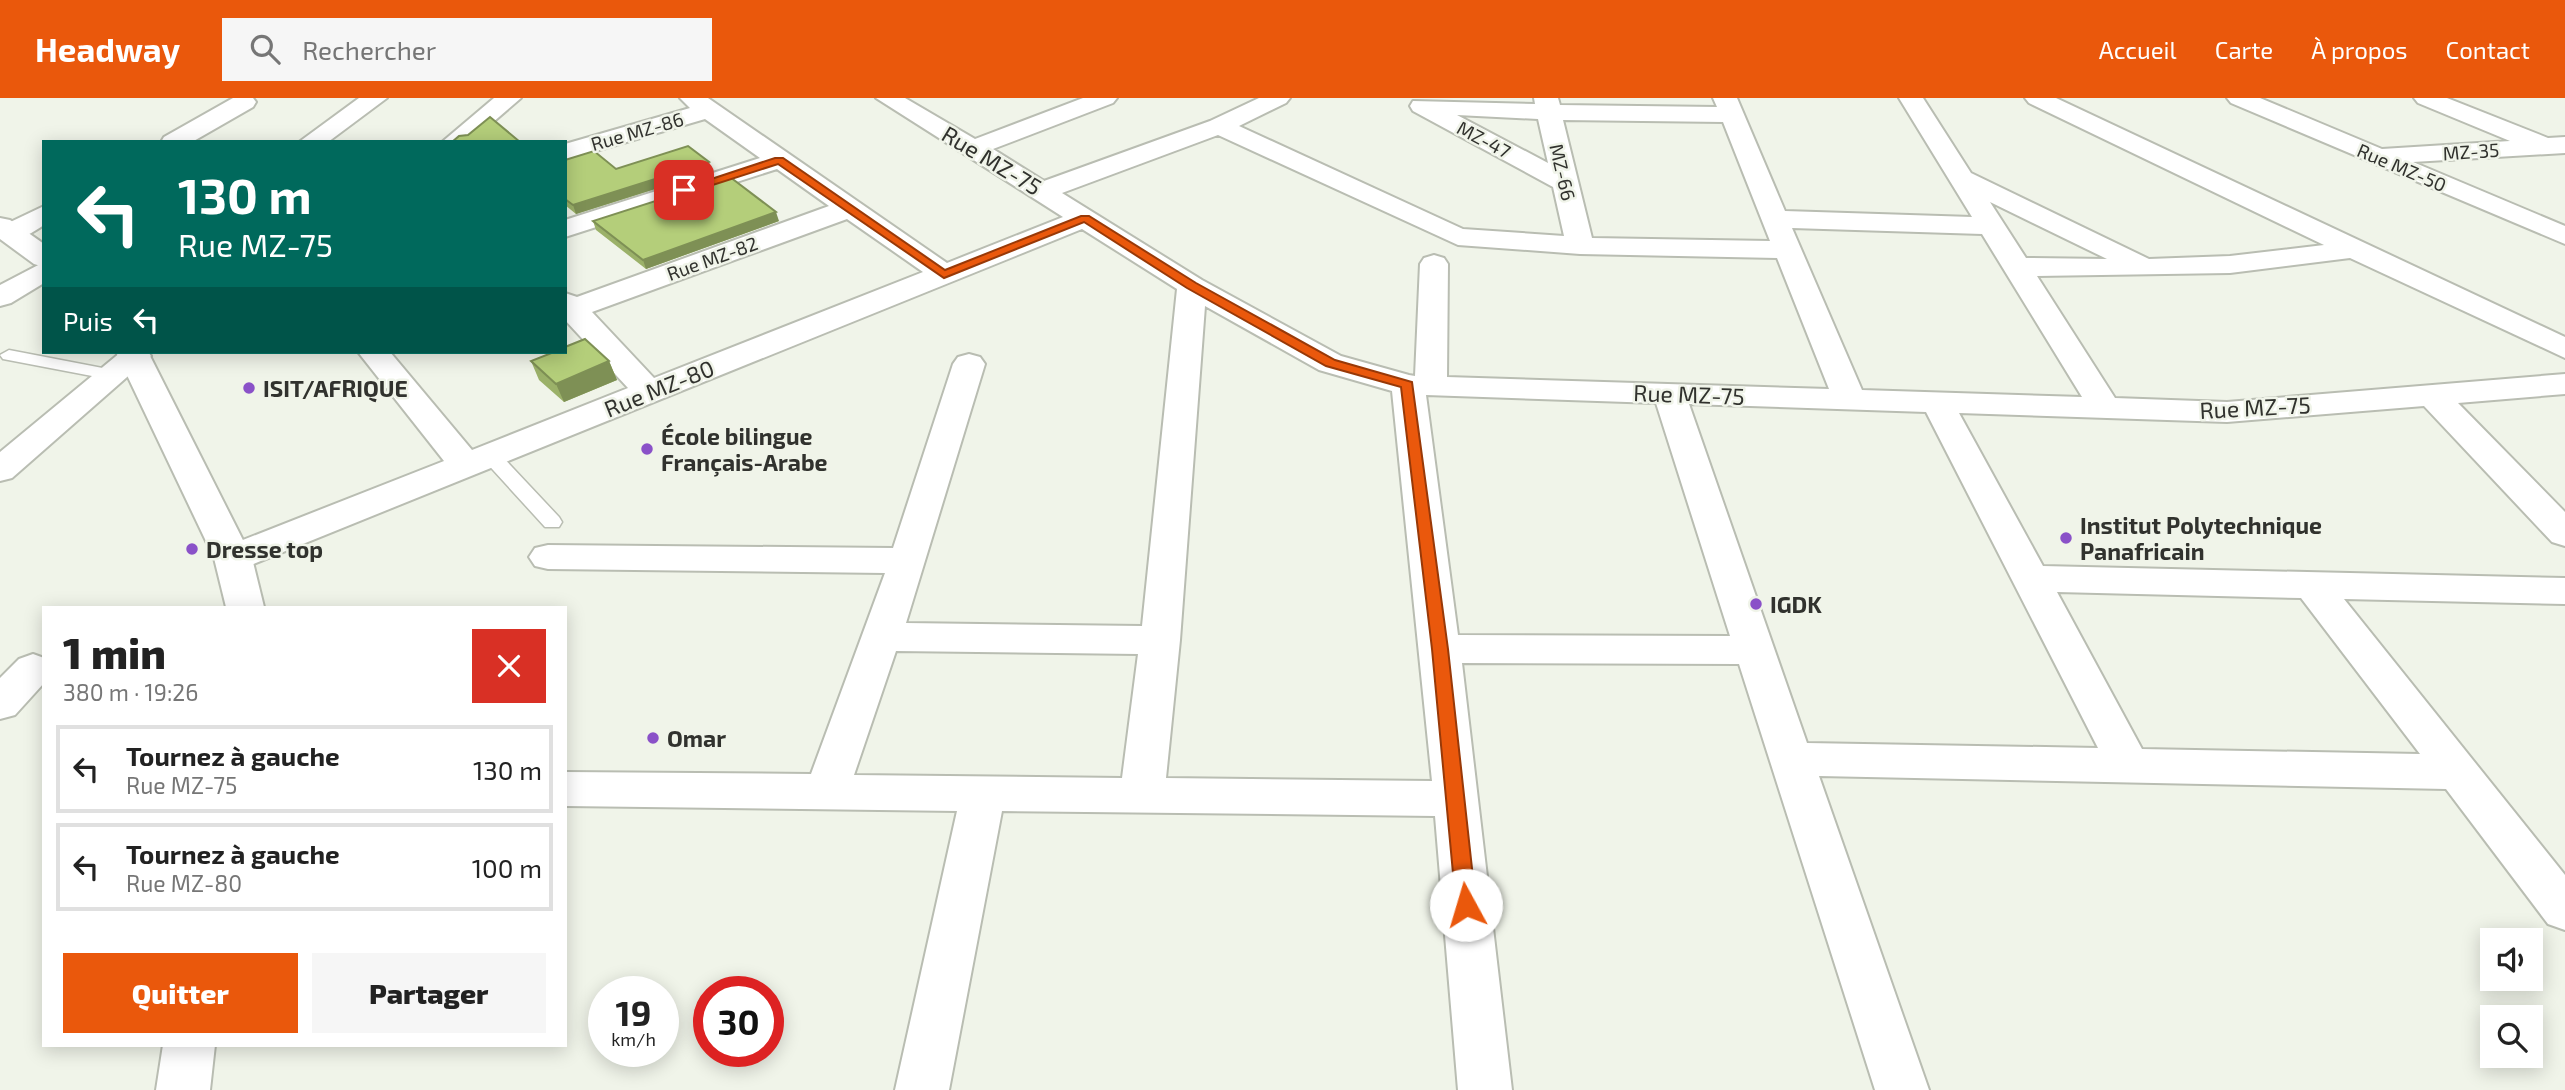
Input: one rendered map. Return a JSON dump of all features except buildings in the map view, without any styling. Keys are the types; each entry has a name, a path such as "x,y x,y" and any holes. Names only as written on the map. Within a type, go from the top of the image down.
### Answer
{"street":[{"path":"314,140 375,98"},
{"path":"456,140 509,98"},
{"path":"974,148 1105,98"},
{"path":"1042,191 1219,125 1278,98"},
{"path":"1911,98 2105,408"},
{"path":"2037,98 2358,248 2565,349"},
{"name":"Rue MZ-50","path":"2238,98 2565,236"},
{"path":"2426,98 2555,146"},
{"name":"Rue MZ-75","path":"896,99 1192,286 1330,363 1419,385 2227,412 2565,384"},
{"path":"177,140 244,102"},
{"path":"1411,102 1728,106 1850,400"},
{"name":"MZ-47","path":"1411,102 1565,183"},
{"path":"700,104 944,274"},
{"name":"Rue MZ-86","path":"567,151 700,104"},
{"name":"MZ-66","path":"1547,105 1580,246"},
{"path":"1219,125 1458,237 1580,246 1787,250"},
{"name":"MZ-35","path":"2378,157 2555,146"},
{"path":"567,228 779,160"},
{"path":"1961,178 2148,269"},
{"name":"Rue MZ-82","path":"569,305 850,208"},
{"path":"6,229 42,215"},
{"name":"Rue MZ-80","path":"233,558 1085,218"},
{"path":"1775,219 1991,226"},
{"path":"6,229 42,256"},
{"path":"2016,267 2148,269 2268,263 2358,248"},
{"path":"1434,264 1419,385 1440,649 1485,1090"},
{"path":"0,298 42,272"},
{"path":"1142,795 1160,640 1192,286"},
{"path":"569,305 649,392"},
{"path":"376,354 478,460"},
{"path":"0,470 127,361 233,558 245,606"},
{"path":"826,793 908,561 969,363"},
{"path":"1669,393 1902,1090"},
{"path":"2432,395 2565,534"},
{"path":"1937,402 2129,766"},
{"path":"550,540 908,561"},
{"path":"2030,579 2565,591"},
{"path":"2312,585 2565,910"},
{"path":"880,637 1160,640"},
{"path":"1440,649 1755,650"},
{"path":"0,704 33,668"},
{"path":"1792,760 2457,772"},
{"path":"567,789 1455,799"},
{"path":"922,1090 983,793"},
{"path":"183,1090 189,1047"}],"lane":[{"path":"9,355 127,361"},
{"path":"478,460 550,540"}],"place":[{"name":"ISIT/AFRIQUE","path":"249,388"},
{"name":"École bilingue Français-Arabe","path":"647,449"},
{"name":"Institut Polytechnique Panafricain","path":"2066,538"},
{"name":"Dresse top","path":"192,549"},
{"name":"IGDK","path":"1756,604"},
{"name":"Omar","path":"653,738"}],"route":[{"path":"684,190 779,160 944,274 1085,218 1192,286 1330,363 1408,384 1440,649 1466,905"}]}
